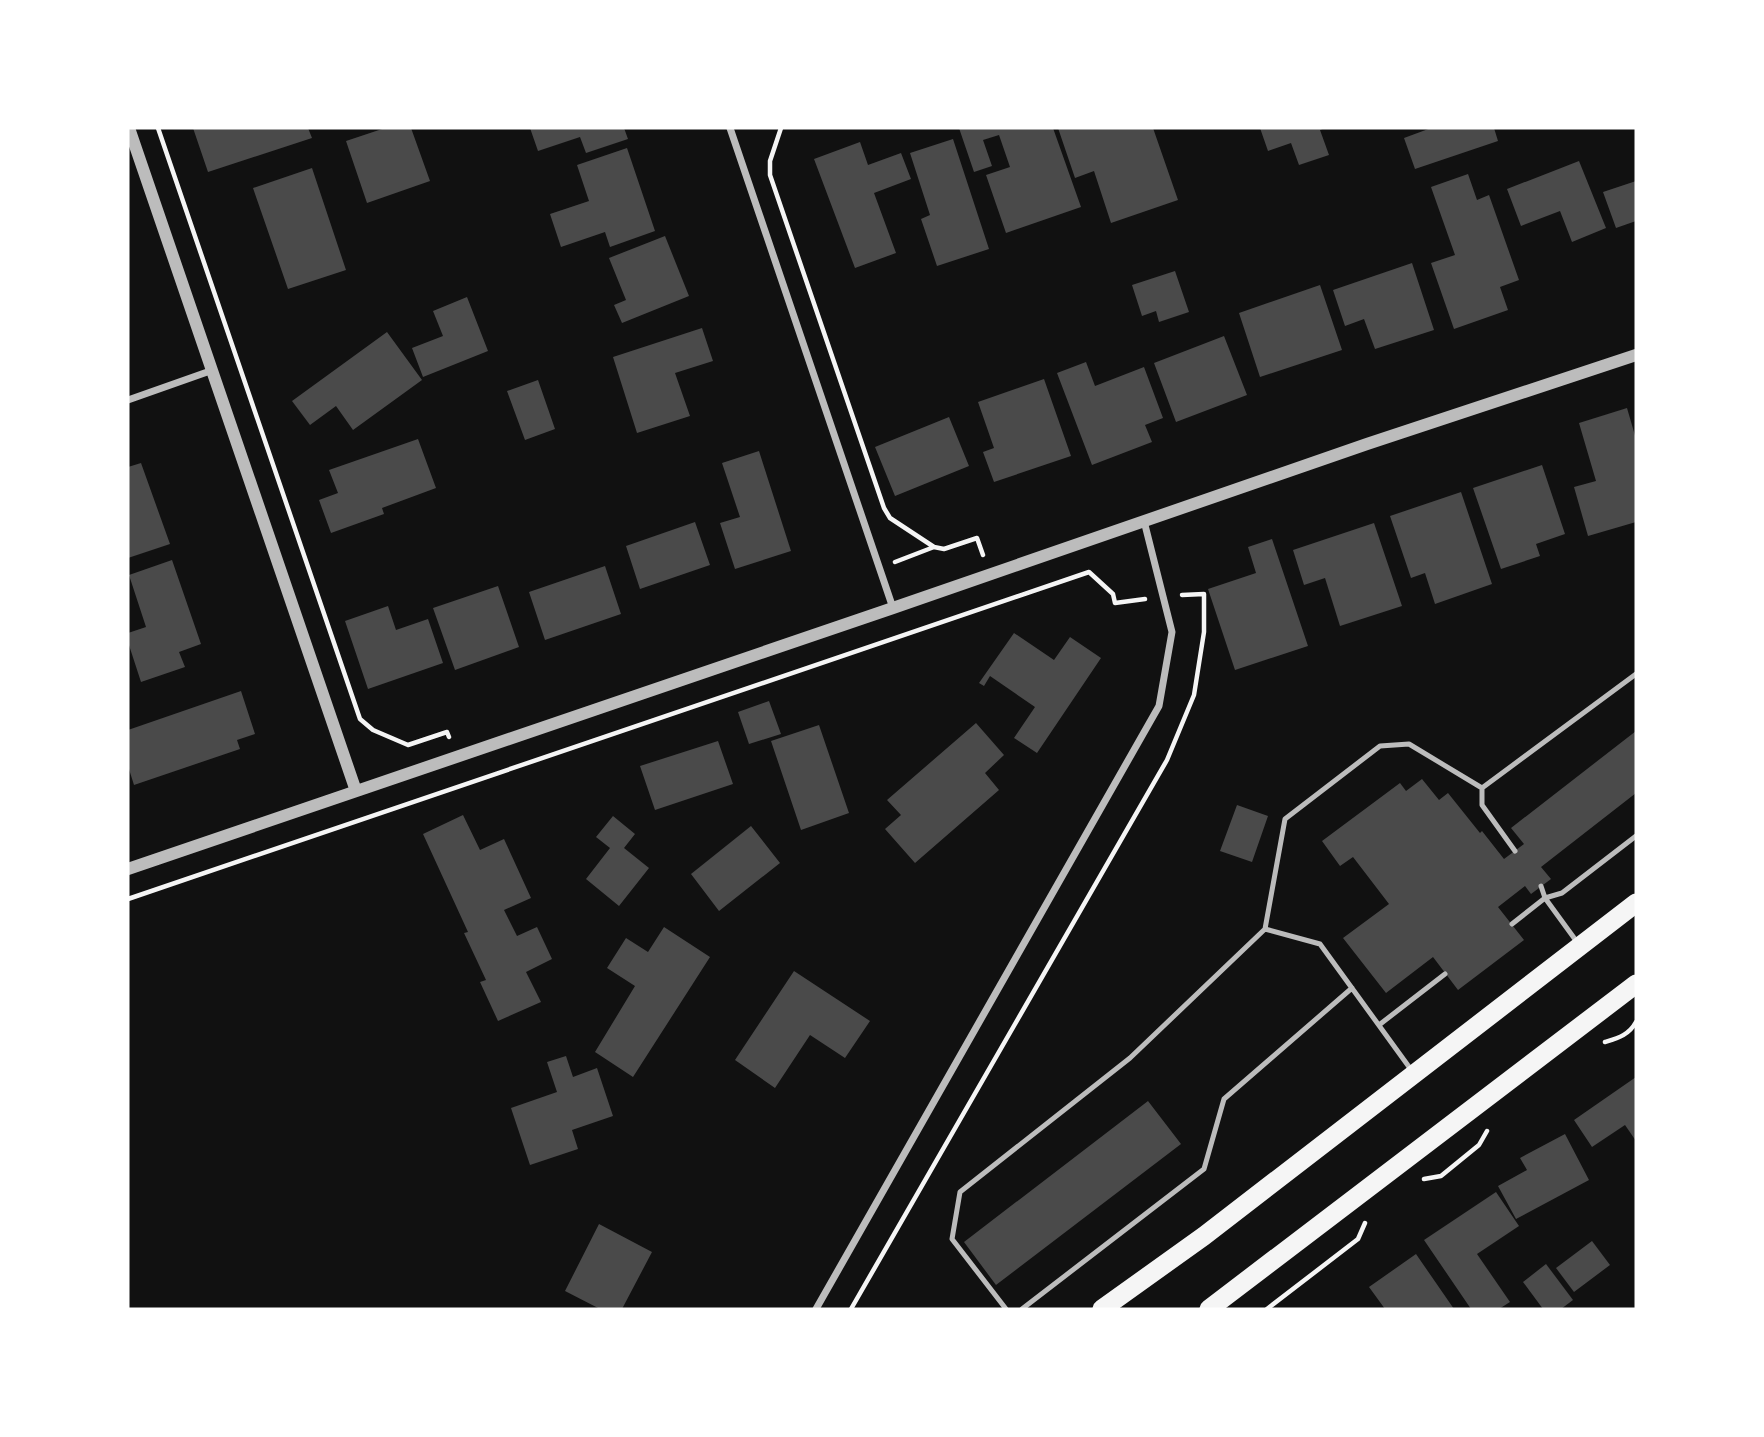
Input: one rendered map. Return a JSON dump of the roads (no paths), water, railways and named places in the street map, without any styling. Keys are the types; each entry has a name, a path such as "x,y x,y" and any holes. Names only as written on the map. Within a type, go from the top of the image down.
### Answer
{"highway":[{"path":"1102,1309 1204,1236 1636,902"},
{"path":"1209,1309 1636,984"}],"street":[{"path":"130,128 356,791"},
{"path":"730,128 893,608"},
{"path":"128,869 1636,355"},
{"path":"128,400 213,370"},
{"path":"816,1309 1159,706 1172,632 1144,521"}],"lane":[{"path":"1482,788 1636,674"},
{"path":"1006,1309 952,1239 960,1192 1130,1058 1265,929 1285,819 1380,746 1409,744 1482,788"},
{"path":"1482,788 1482,805 1515,851"},
{"path":"1512,924 1545,898 1562,893 1636,836"},
{"path":"1541,886 1545,898 1580,946"},
{"path":"1265,929 1320,944 1414,1074"},
{"path":"1379,1025 1446,974"},
{"path":"1022,1309 1204,1169 1224,1098 1352,988"}]}
